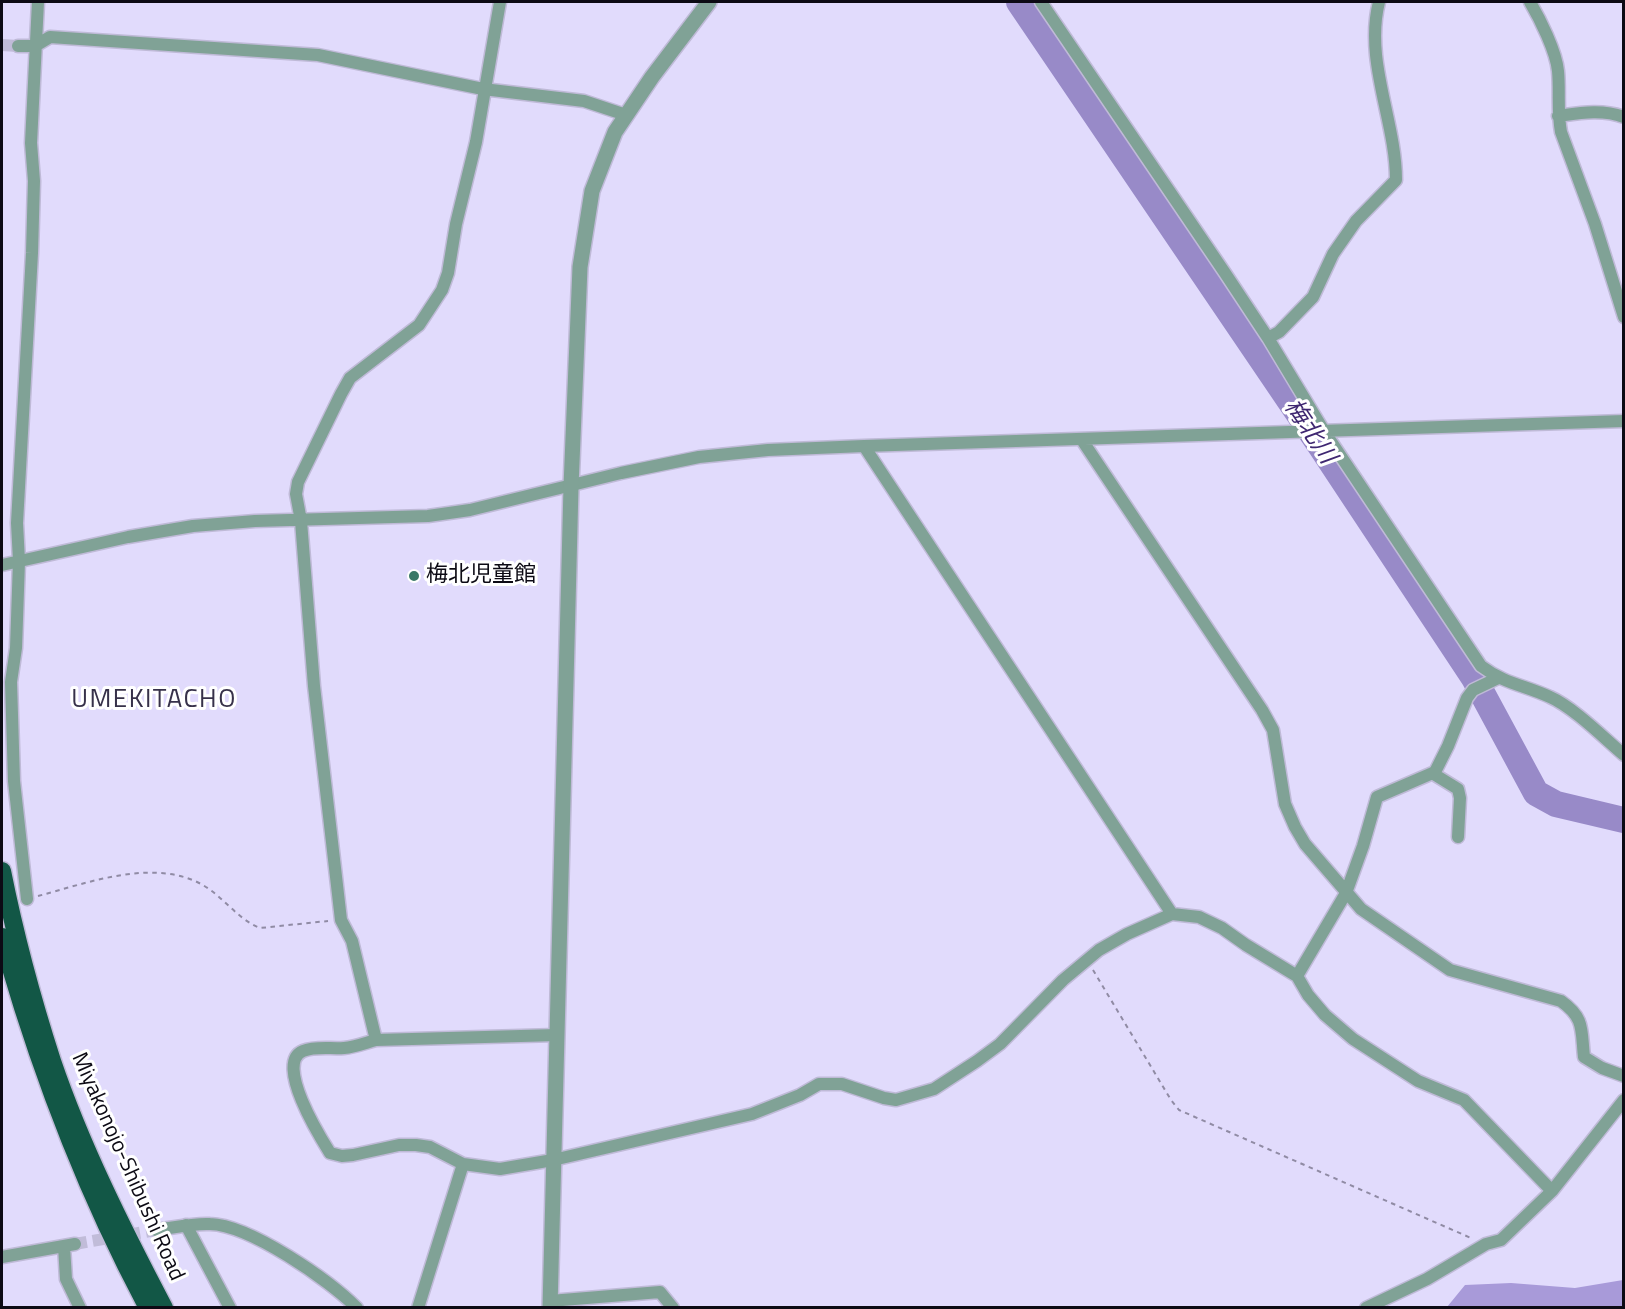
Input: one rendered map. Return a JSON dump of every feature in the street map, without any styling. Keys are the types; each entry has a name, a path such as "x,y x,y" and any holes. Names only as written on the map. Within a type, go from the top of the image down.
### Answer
{"highway":[{"name":"Miyakonojo-Shibushi Road","path":"2,871 14,930 53,1063 112,1204 164,1308"},
{"name":"Miyakonojo-Shibushi Road","path":"2,937 19,1001 51,1095 128,1271 148,1308"}],"street":[{"path":"27,899 14,781 11,682 16,648 19,561 17,523 32,253 34,181 31,143 38,2"},
{"path":"376,1040 352,941 341,920 314,686 301,520 296,494 298,482 350,378 419,325 442,290 448,273 456,224 476,142 483,89 500,2"},
{"path":"673,1308 660,1292 550,1304 571,486 580,267 592,191 615,132 652,77 709,2"},
{"path":"1041,2 1268,338 1324,431 1481,666 1493,680 1551,697 1588,724 1623,755"},
{"path":"1268,338 1279,332 1313,297 1333,254 1356,221 1396,180 1396,164 1378,81 1375,17 1379,2"},
{"path":"1530,2 1549,42 1558,69 1558,116 1561,132 1595,224 1623,317"},
{"path":"18,46 35,46 50,37 318,55 483,89 584,101 626,115"},
{"path":"1558,116 1583,112 1606,112 1623,117"},
{"path":"2,565 128,537 193,526 428,516 470,510 621,473 699,457 768,450 1623,421"},
{"path":"1082,440 1262,710 1273,730 1285,804 1295,827 1305,844 1346,893 1361,909 1450,970 1562,1001 1576,1012 1584,1057 1602,1068 1623,1076"},
{"path":"864,446 1172,914"},
{"path":"1297,976 1346,893 1363,846 1377,796 1435,772 1467,698 1473,690 1493,680"},
{"path":"1432,773 1458,789 1460,798 1458,837"},
{"path":"557,1035 376,1040 346,1047 305,1050 298,1053 294,1060 299,1095 319,1137 330,1154 353,1155 399,1145 416,1145 430,1147 463,1164 500,1169 553,1160 752,1114 800,1095 819,1084 842,1084 896,1100 934,1089 977,1061 1000,1044 1063,980 1099,950 1126,934 1172,914 1199,917 1222,928 1297,976 1308,995 1325,1015 1353,1039 1418,1081 1464,1100 1552,1191"},
{"path":"1366,1308 1427,1279 1486,1244 1501,1240 1552,1191 1623,1100"},
{"path":"418,1308 463,1164"},
{"path":"156,1230 212,1224 234,1230 277,1249 340,1291 357,1308"},
{"path":"186,1226 230,1308"},
{"path":"2,1257 69,1245 66,1279 80,1308"}],"path":[{"path":"27,899 114,876 144,873 172,875 198,882 218,894 249,924 260,928 341,920"},
{"path":"1087,960 1179,1110 1486,1244"}],"shaded area":[{"path":"1623,1280 1623,1307 1447,1307 1465,1285 1511,1283 1575,1288"}],"waterway":[{"name":"梅北川","path":"1019,2 1321,447 1474,678 1536,793 1556,804 1624,820"}],"tunnel":[{"path":"2,45 18,46"},
{"path":"75,1244 156,1230"}],"place":[{"name":"梅北児童館","path":"414,576"}],"district":[{"name":"UMEKITACHO","path":"154,701"}]}
